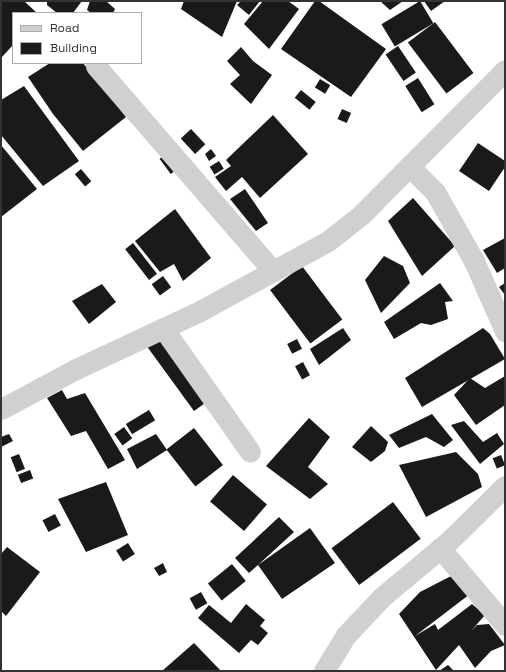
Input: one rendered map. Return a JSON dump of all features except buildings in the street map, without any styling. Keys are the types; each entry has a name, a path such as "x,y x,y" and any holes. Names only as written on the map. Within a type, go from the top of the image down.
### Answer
{"street":[{"path":"96,66 274,271"},
{"path":"1,409 76,369 163,328 274,271 328,241 361,215 505,70"},
{"path":"409,166 435,192 474,261 505,331"},
{"path":"163,328 250,452"},
{"path":"333,666 346,635 382,597 440,548 505,486"},
{"path":"440,548 505,625"}]}
